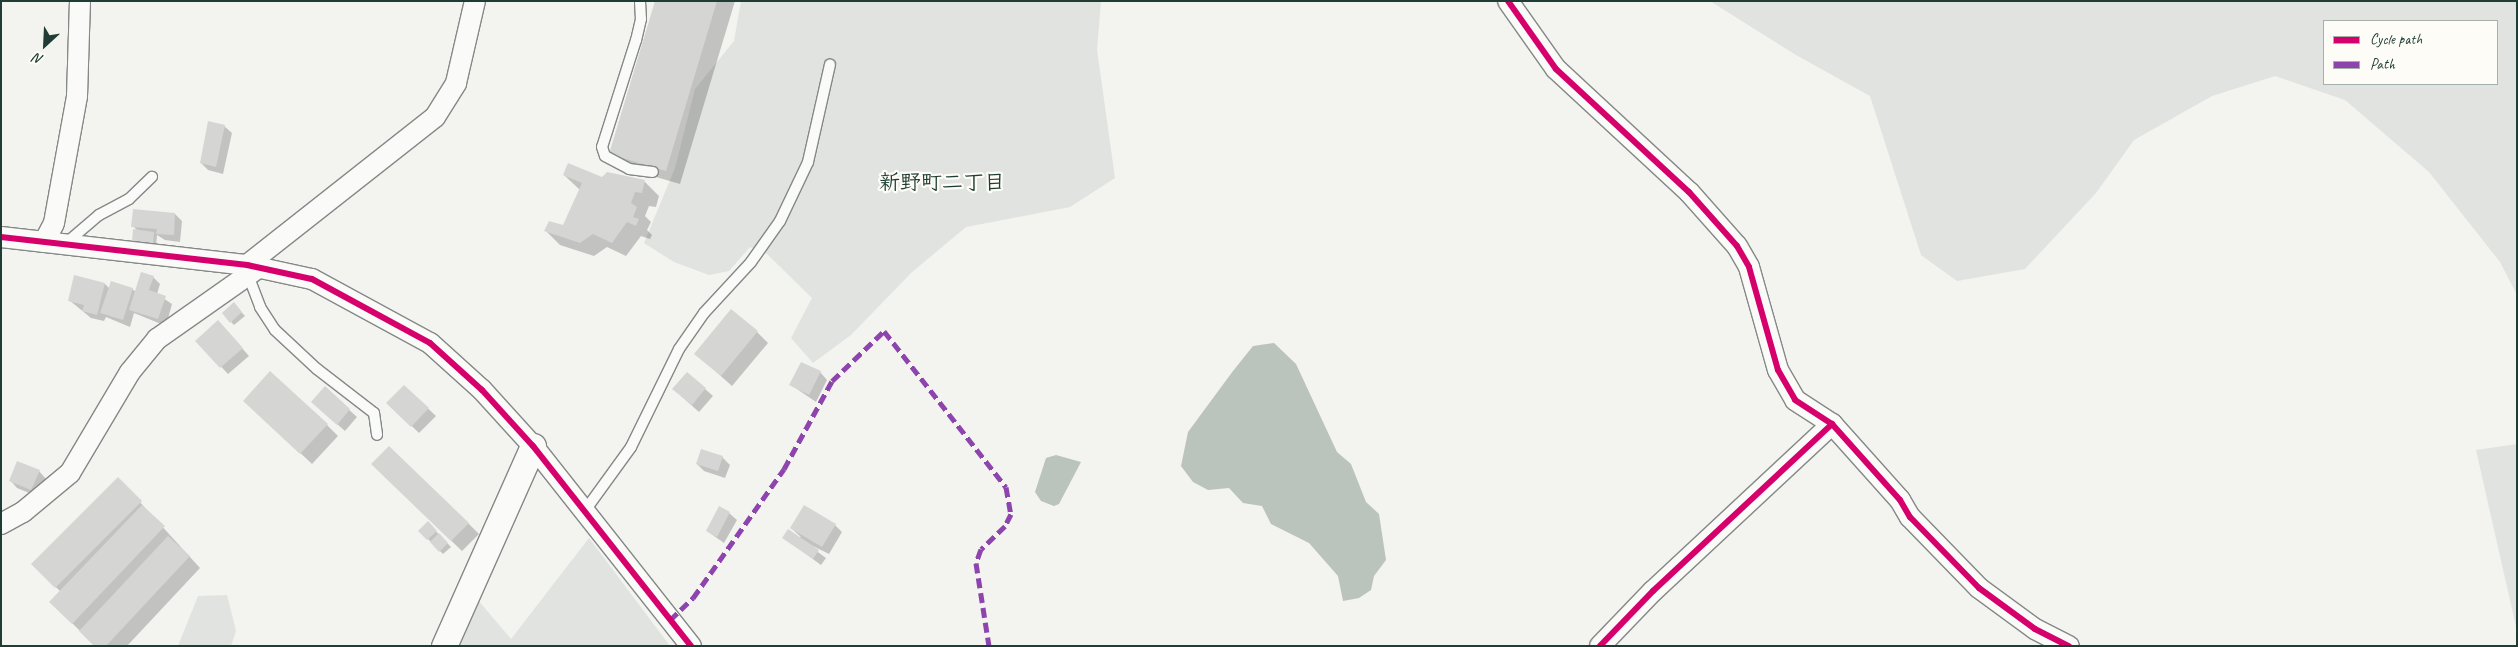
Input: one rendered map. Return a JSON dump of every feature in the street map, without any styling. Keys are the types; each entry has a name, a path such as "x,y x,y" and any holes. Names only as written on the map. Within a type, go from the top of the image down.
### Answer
{"street":[{"path":"44,242 54,223 77,96 80,1"},
{"path":"1,524 24,512 70,473 130,372 157,339 251,269 436,117 456,83 475,1"},
{"path":"1508,1 1556,69 1689,192 1737,246 1749,267 1778,370 1795,400 1832,424 1953,565 2011,613 2069,646"},
{"path":"1,237 251,269 312,279 430,343 482,390 533,446 691,646"},
{"path":"1600,646 1653,591 1832,424"},
{"path":"444,646 533,446"}],"lane":[{"path":"640,1 641,19 636,40 602,147 605,156 629,169 654,172"},
{"path":"584,512 631,447 678,350 704,313 751,262 780,221 808,162 830,64"},
{"path":"65,244 99,216 129,199 152,177"},
{"path":"251,269 260,308 275,330 317,369 374,413 377,435"}],"shaded area":[{"path":"741,1 1101,1 1097,50 1115,178 1070,207 966,227 911,273 851,335 813,363 791,338 812,298 767,254 750,247 729,271 709,275 674,262 644,243 675,168 695,89 734,41"},
{"path":"1710,1 2517,1 2517,295 2500,262 2429,172 2345,100 2275,76 2212,96 2134,140 2096,193 2025,269 1957,281 1921,255 1870,96 1796,55"},
{"path":"1274,343 1296,364 1337,452 1351,464 1366,502 1379,514 1386,560 1374,576 1371,590 1359,598 1343,601 1338,576 1309,543 1271,524 1262,506 1243,503 1229,488 1208,490 1193,482 1181,466 1188,432 1233,371 1253,346"},
{"path":"2517,444 2517,631 2476,450"},
{"path":"1056,455 1081,462 1059,504 1054,506 1041,501 1035,492 1046,458"},
{"path":"589,538 670,646 458,646 477,599 511,639"},
{"path":"227,595 236,631 231,646 178,646 198,596"}],"building":[{"path":"655,1 717,1 666,171 609,154"},
{"path":"208,121 225,125 216,167 200,163"},
{"path":"568,163 602,177 607,172 645,180 642,193 635,192 631,203 637,207 633,217 639,219 636,226 627,222 612,243 593,234 580,243 544,231 549,221 563,225 582,183 563,175"},
{"path":"133,209 175,213 174,235 156,234 157,229 131,227"},
{"path":"133,229 154,232 153,244 132,242"},
{"path":"141,272 154,276 149,290 166,296 158,319 129,310"},
{"path":"74,275 105,283 97,315 82,311 84,305 68,301"},
{"path":"111,281 133,288 123,320 100,313"},
{"path":"234,302 242,312 230,323 222,313"},
{"path":"731,309 758,331 721,376 694,354"},
{"path":"218,320 243,348 220,368 195,341"},
{"path":"801,362 821,371 809,395 789,385"},
{"path":"270,371 328,424 300,454 243,401"},
{"path":"687,372 706,388 692,405 672,389"},
{"path":"404,385 429,408 411,427 386,403"},
{"path":"325,386 350,409 337,425 311,402"},
{"path":"389,446 469,523 451,541 371,464"},
{"path":"701,449 723,456 718,471 696,464"},
{"path":"17,461 40,470 31,490 9,481"},
{"path":"118,477 142,501 55,588 31,564"},
{"path":"142,505 165,526 72,624 49,602"},
{"path":"804,505 836,524 822,547 790,528"},
{"path":"719,506 730,512 717,537 706,531"},
{"path":"428,521 437,531 427,540 418,531"},
{"path":"788,529 819,550 813,559 782,538"},
{"path":"439,533 448,543 439,552 430,542"},
{"path":"168,536 190,556 106,646 94,646 79,631"}],"marked path":[{"path":"670,620 693,598 784,469 832,381 884,331 1006,487 1011,514 1005,526 981,549 976,563 989,646"}],"cycle path":[{"path":"1508,1 1556,69 1689,192 1737,246 1749,267 1778,370 1795,400 1832,424 1900,500 1910,517 1979,588 2035,629 2069,646"},
{"path":"1,237 247,265 312,279 430,343 482,390 533,446 691,646"},
{"path":"1600,646 1653,591 1832,424"}],"district":[{"name":"新野町二丁目","path":"942,182"}]}
